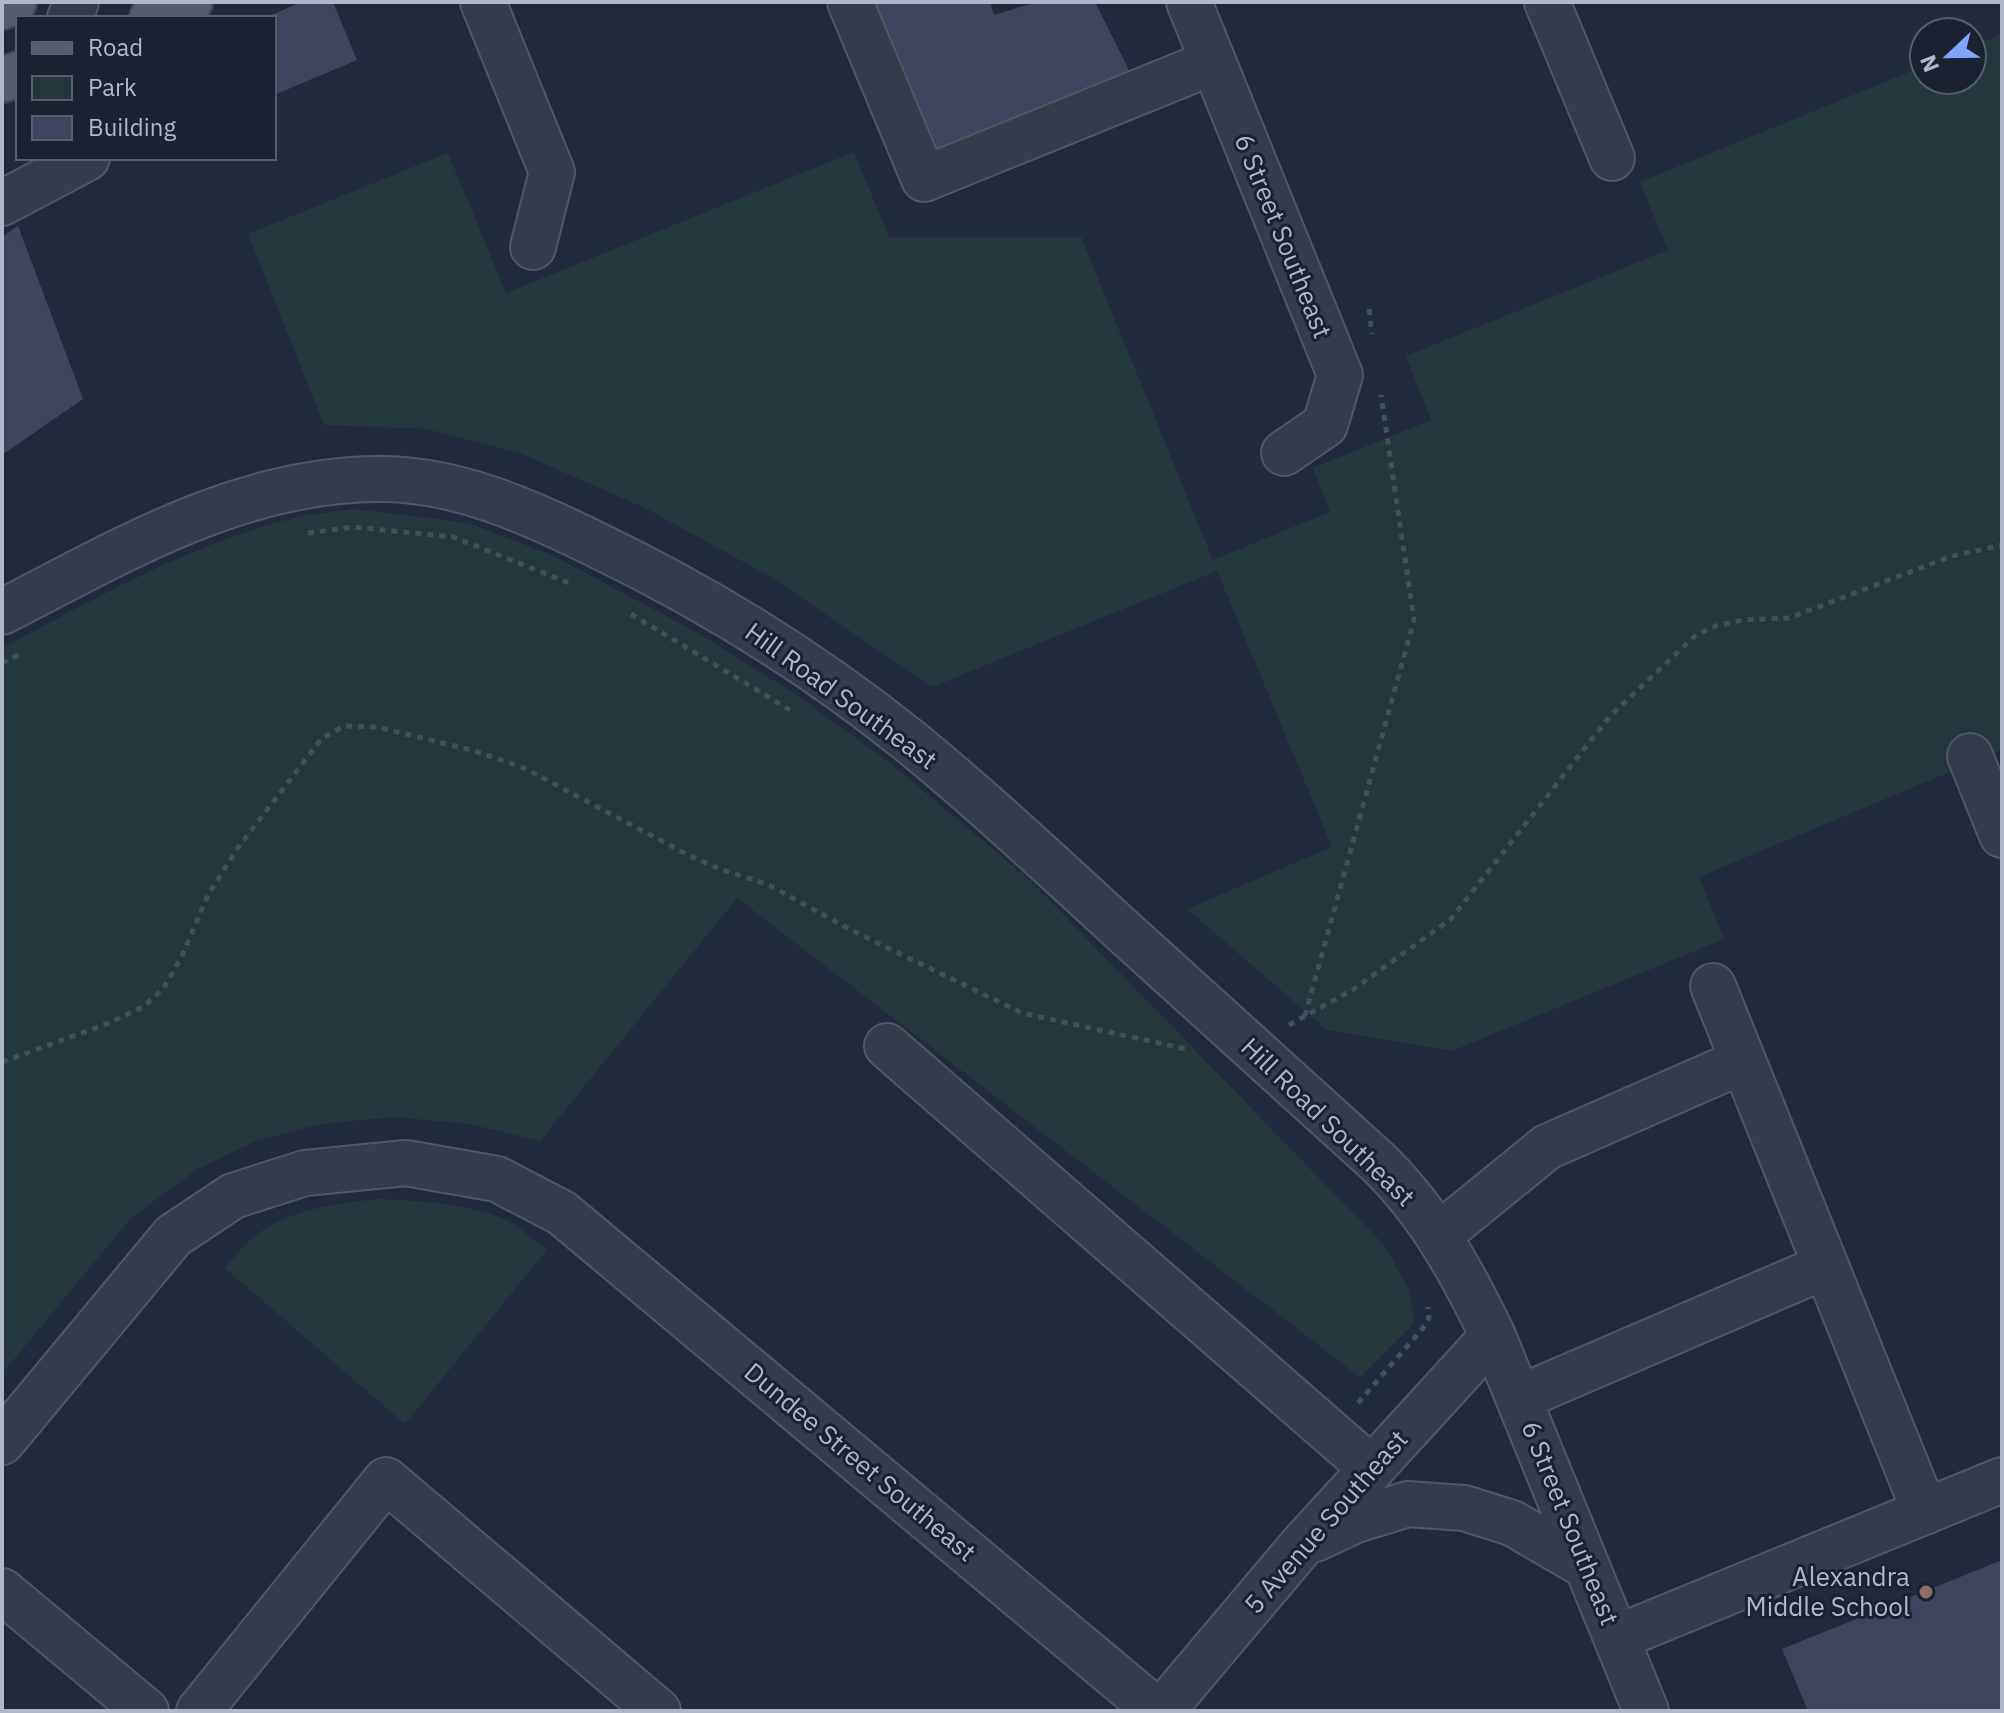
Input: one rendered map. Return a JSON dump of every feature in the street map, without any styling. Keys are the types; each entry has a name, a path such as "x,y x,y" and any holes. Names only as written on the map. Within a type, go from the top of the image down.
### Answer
{"main road":[{"path":"2,7 14,2"},
{"path":"157,16 190,2"}],"street":[{"path":"483,2 552,172 533,247"},
{"path":"850,2 924,179 1213,62"},
{"name":"6 Street Southeast","path":"1189,2 1340,375 1325,425 1284,453"},
{"path":"1547,2 1612,158"},
{"path":"2,203 83,160"},
{"name":"Hill Road Southeast","path":"2,612 181,522 311,483 386,479 440,485 507,505 648,569 726,613 799,660 904,737 994,813 1377,1161 1439,1235 1493,1336"},
{"path":"1970,756 2002,835"},
{"path":"1713,986 1925,1512"},
{"path":"887,1046 1371,1468"},
{"path":"1439,1235 1547,1147 1743,1061"},
{"name":"Dundee Street Southeast","path":"2,1442 173,1236 233,1196 305,1173 406,1163 497,1179 562,1213 1160,1711"},
{"path":"1519,1398 1826,1266"},
{"name":"6 Street Southeast","path":"1493,1336 1646,1711"},
{"name":"5 Avenue Southeast","path":"1160,1711 1302,1545 1493,1336"},
{"path":"199,1711 386,1480 658,1711"},
{"path":"1616,1638 2002,1480"},
{"path":"1302,1545 1356,1520 1408,1504 1464,1508 1512,1523 1586,1566"},
{"path":"2,1591 146,1711"}],"path":[{"path":"1369,309 1373,340"},
{"path":"1305,1017 1414,620 1380,387"},
{"path":"293,535 353,527 453,537 582,588"},
{"path":"1282,1030 1354,989 1451,919 1610,716 1696,635 1716,626 1743,620 1789,618 1952,556 2002,545"},
{"path":"624,610 799,716"},
{"path":"2,663 28,650"},
{"path":"2,1062 104,1025 143,1007 163,989 181,958 208,895 237,849 322,738 345,726 377,727 475,751 524,768 690,856 769,885 853,931 1022,1013 1187,1049"},
{"path":"1331,1434 1423,1328 1429,1318 1428,1300"}],"green space":[{"path":"2002,34 2002,750 1699,877 1724,939 1452,1051 1327,1030 1187,909 1332,847 1217,571 932,687 771,577 643,507 522,454 427,429 324,425 248,234 448,153 506,293 854,152 889,237 1081,237 1213,560 1330,512 1313,468 1431,420 1406,356 1668,250 1640,182 1908,73 1908,96 1988,96 1988,40"},
{"path":"355,509 468,523 552,555 696,632 800,697 894,766 1032,882 1384,1245 1409,1289 1415,1322 1360,1377 737,898 540,1141 469,1124 394,1117 320,1124 256,1141 196,1170 131,1218 2,1374 2,648 144,574 218,542 294,518"},
{"path":"376,1199 474,1209 506,1220 547,1250 405,1424 225,1268 250,1240 293,1215 326,1206"}],"building":[{"path":"302,2 333,2 357,60 276,94 276,16 269,16"},
{"path":"861,2 990,2 994,15 1037,2 1095,2 1133,78 928,165"},
{"path":"18,226 83,399 2,455 2,237"},
{"name":"Alexandra Middle School","path":"2002,1560 2002,1711 1808,1711 1782,1649"}],"place":[{"name":"Alexandra Middle School","path":"1926,1592"}]}
